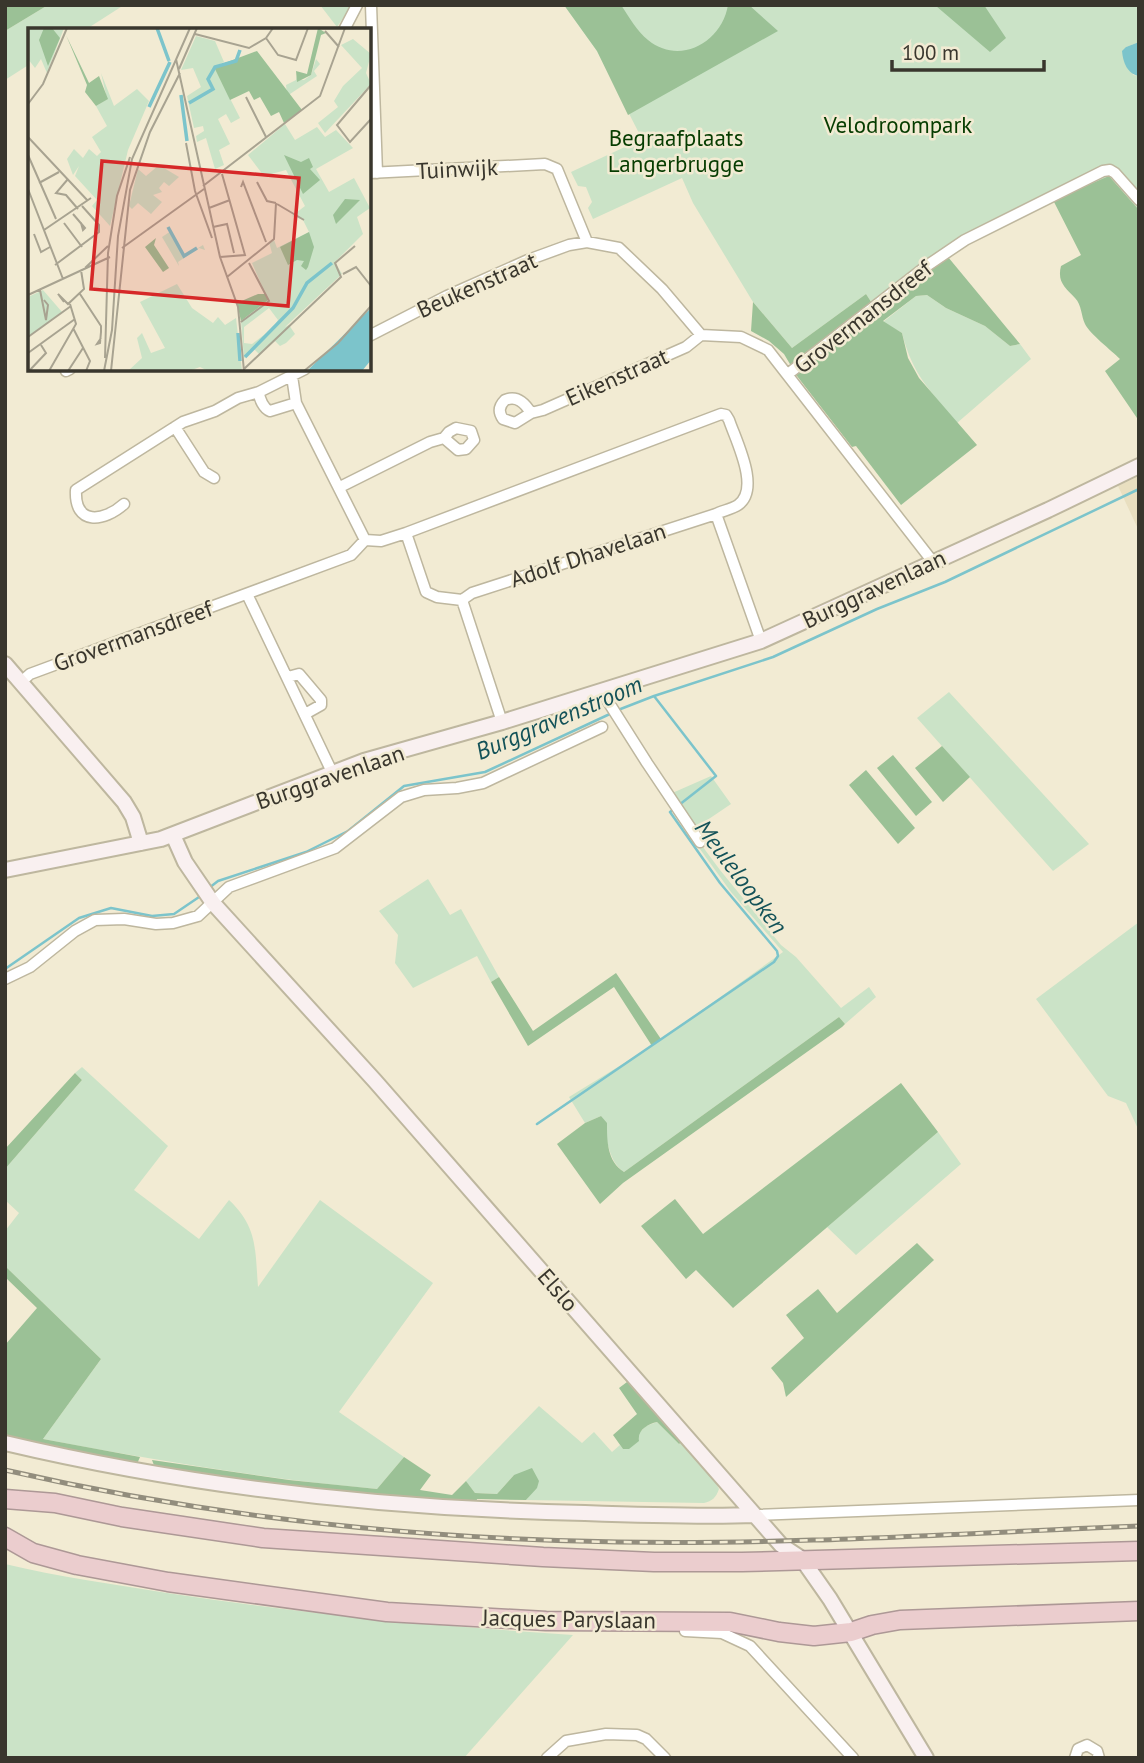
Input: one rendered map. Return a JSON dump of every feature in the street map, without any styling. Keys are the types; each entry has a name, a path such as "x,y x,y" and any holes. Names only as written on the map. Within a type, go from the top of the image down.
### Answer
{"highway":[{"path":"5,1499 55,1503 122,1517 263,1538 640,1561 742,1562 1139,1551"},
{"name":"Jacques Paryslaan","path":"5,1538 33,1553 90,1567 168,1582 387,1612 546,1621 730,1622 814,1636 851,1632 900,1620 1139,1611"}],"street":[{"path":"345,28 357,5"},
{"path":"371,5 373,173"},
{"name":"Tuinwijk","path":"373,173 545,164 557,169 587,242"},
{"name":"Grovermansdreef","path":"933,562 788,374 928,265 965,240 1103,171 1110,170 1115,173 1139,200"},
{"name":"Beukenstraat","path":"371,335 447,296 528,260 569,245 587,242 619,248 662,289 701,335"},
{"path":"701,335 728,335 752,340 768,350 788,374"},
{"name":"Eikenstraat","path":"531,413 686,346 701,335"},
{"path":"124,504 115,512 101,518 90,518 78,508 76,490 175,427 194,417 215,411 238,398 259,393 301,371"},
{"path":"292,376 296,403 365,540"},
{"path":"259,393 270,411 296,403"},
{"name":"Grovermansdreef","path":"21,682 30,674 351,555 365,540 381,541 405,533 721,414 726,415 729,420 739,449"},
{"path":"175,427 204,472 214,478"},
{"path":"340,487 430,442 444,438"},
{"name":"Adolf Dhavelaan","path":"462,600 472,593 738,505 747,493 749,480 739,449"},
{"name":"Burggravenlaan","path":"5,870 173,835 364,761 602,692 761,641 1060,505 1139,466"},
{"path":"716,514 761,641"},
{"path":"405,533 426,592 437,597 462,600 502,722"},
{"path":"247,594 332,772"},
{"path":"5,664 124,802 138,830 141,843"},
{"path":"288,677 299,674 321,699 321,705 305,714"},
{"path":"602,692 700,842"},
{"path":"5,979 30,967 75,931 95,920 124,919 156,924 173,923 198,916 224,890 244,880 335,848 401,797 424,790 483,783 602,727"},
{"name":"Elslo","path":"173,835 179,851 212,901 375,1081 755,1515 782,1545 802,1559 851,1632 926,1758"},
{"path":"5,1443 141,1471 283,1493 519,1512 755,1515 1139,1500"},
{"path":"685,1632 722,1633 736,1637 750,1646 853,1758"},
{"path":"547,1758 566,1741 606,1734 637,1735 646,1739 665,1758"},
{"path":"1075,1758 1078,1749 1087,1745 1097,1751 1098,1758"}],"shaded area":[{"path":"1139,476 1139,531 1118,486"}],"green space":[{"path":"5,5 48,5 5,31"},
{"path":"48,5 124,5 88,28 28,28 28,65 5,80 5,31"},
{"path":"320,5 352,5 337,27"},
{"name":"Velodroompark","path":"564,5 1139,5 1139,42 1126,47 1133,75 1139,76 1139,210 1111,178 1053,200 967,243 877,311 866,294 792,348 753,302 693,203 682,178 593,219 588,208 592,202 586,187 578,186 571,172 642,139 597,51"},
{"path":"564,5 621,5 648,40 673,51 698,46 708,39 717,30 728,5 749,5 778,31 628,115 597,51"},
{"path":"984,5 1006,38 990,52 936,6"},
{"path":"1109,176 1139,210 1139,421 1105,371 1120,359 1088,328 1079,304 1060,276 1061,266 1081,255 1053,200"},
{"path":"948,257 1020,344 1010,346 985,326 946,308 927,295 916,296 883,321 902,333 908,358 919,378 977,445 901,505 856,446 852,447 797,376 784,354 751,331 753,302 792,348 866,294 877,311"},
{"path":"927,295 946,308 985,326 1010,346 1020,344 1031,359 957,423 917,372 902,333 883,322 916,296"},
{"path":"949,692 1089,844 1053,871 917,718"},
{"path":"942,746 970,777 943,802 915,768"},
{"path":"893,755 932,802 916,816 877,768"},
{"path":"866,770 915,828 898,844 849,785"},
{"path":"711,776 731,804 694,829 670,794"},
{"path":"665,796 781,945 796,957 841,1008 869,987 876,997 845,1024 839,1017 624,1172 611,1154 601,1116 585,1123 569,1097 652,1046 783,952 731,892 663,798"},
{"path":"428,879 450,915 461,909 499,977 491,982 477,956 413,988 395,963 398,935 379,911"},
{"path":"1139,922 1139,1131 1126,1103 1108,1096 1036,999"},
{"path":"616,973 661,1039 652,1046 614,987 528,1046 491,982 499,977 533,1031"},
{"path":"839,1017 845,1024 842,1027 623,1183 600,1204 557,1144 585,1123 601,1116 607,1123 611,1156 624,1172"},
{"path":"82,1067 168,1146 134,1190 199,1239 229,1200 250,1230 255,1250 258,1287 320,1200 433,1283 339,1412 404,1457 377,1489 210,1468 43,1439 101,1359 5,1266 5,1231 19,1213 5,1200 5,1169 82,1080 75,1073"},
{"path":"75,1073 82,1080 5,1169 5,1149"},
{"path":"901,1083 938,1132 733,1308 696,1270 686,1279 641,1226 675,1199 703,1234"},
{"path":"938,1132 961,1164 856,1255 827,1227"},
{"path":"917,1243 934,1260 786,1397 783,1383 771,1368 804,1338 786,1315 818,1289 837,1313"},
{"path":"5,1266 101,1359 43,1439 140,1457 137,1464 5,1437 5,1345 37,1308 5,1277"},
{"path":"631,1379 684,1440 679,1444 657,1422 644,1428 639,1441 629,1449 623,1449 613,1435 637,1414 619,1388"},
{"path":"539,1406 582,1443 594,1432 612,1452 620,1445 623,1449 646,1426 657,1422 679,1444 684,1440 714,1479 718,1492 713,1499 704,1503 526,1500 530,1495 514,1475 497,1494 475,1493 466,1481"},
{"path":"404,1457 431,1475 420,1490 452,1495 466,1481 475,1493 497,1494 514,1475 532,1468 539,1481 537,1488 526,1500 477,1499 476,1506 391,1499 155,1468 152,1460 289,1480 377,1489"},
{"path":"5,1564 86,1580 268,1607 573,1635 464,1758 5,1758"}],"water":[{"path":"1139,42 1139,76 1126,67 1122,51"}],"waterway":[{"name":"Burggravenstroom","path":"618,710 773,657 877,609 945,582 1139,489"},
{"name":"Meuleloopken","path":"654,696 716,776 679,805"},
{"name":"Burggravenstroom","path":"209,888 218,881 306,852 348,831 404,786 485,772 612,713"},
{"name":"Meuleloopken","path":"537,1124 774,962 778,956 777,951 720,883 670,812 674,809"},
{"name":"Burggravenstroom","path":"5,969 79,918 111,908 152,916 174,914 202,895"}],"railway":[{"path":"5,1470 233,1512 387,1530 541,1540 748,1542 1139,1526"}],"park label":[{"name":"Begraafplaats Langerbrugge","path":"676,151"}]}
